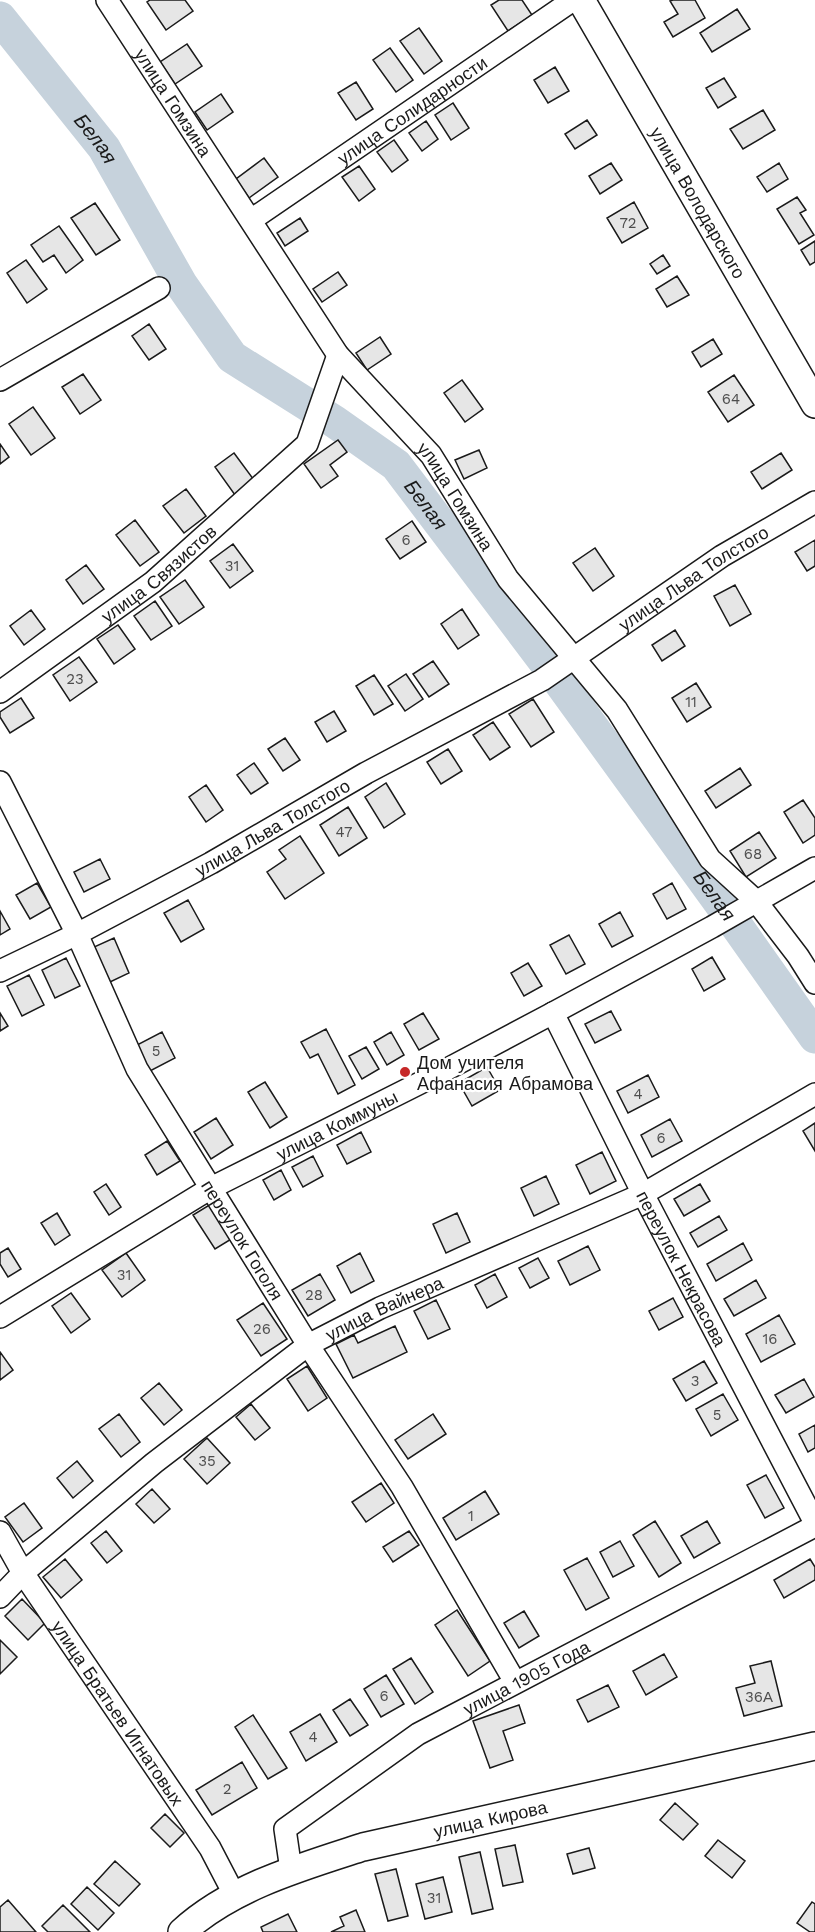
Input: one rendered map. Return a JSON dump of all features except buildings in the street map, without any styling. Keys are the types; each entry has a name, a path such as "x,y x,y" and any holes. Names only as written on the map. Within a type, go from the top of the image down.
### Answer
{"main road":[{"name":"улица Володарского","path":"581,0 815,404"},
{"name":"улица Кирова","path":"196,1927 235,1896 291,1870 363,1847 815,1746"}],"street":[{"name":"улица Гомзина","path":"106,0 338,355 431,455 508,579 617,710 710,859 756,901 798,956 815,983"},
{"name":"улица Солидарности","path":"251,220 573,0"},
{"path":"0,380 159,288"},
{"name":"улица Связистов","path":"0,692 153,582 307,444 338,355"},
{"name":"улица Льва Толстого","path":"0,971 77,934 211,863 366,773 542,680 722,556 815,502"},
{"name":"переулок Гоголя","path":"0,782 77,934 137,1069 308,1345 402,1486 515,1682"},
{"path":"756,901 815,868"},
{"name":"улица Коммуны","path":"0,1317 212,1188 554,1013 756,901"},
{"name":"переулок Некрасова","path":"554,1013 643,1194 815,1525"},
{"name":"улица Вайнера","path":"0,1597 22,1573 154,1463 308,1345 380,1308 643,1194 815,1094"},
{"name":"улица 1905 Года","path":"291,1870 285,1829 418,1734 815,1525"},
{"name":"улица Братьев Игнатовых","path":"0,1532 22,1573 210,1848 235,1896"}],"waterway":[{"name":"Белая","path":"0,18 104,148 181,284 232,357 335,422 396,465 548,666 815,1037"}],"place":[{"name":"Дом учителя Афанасия Абрамова","path":"405,1072"}]}
